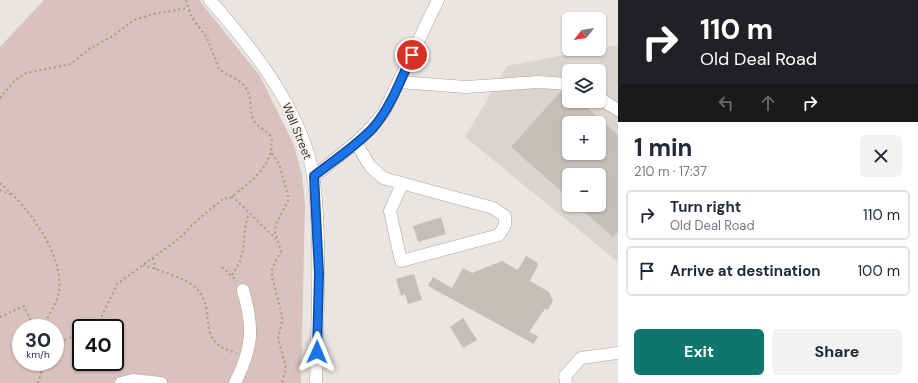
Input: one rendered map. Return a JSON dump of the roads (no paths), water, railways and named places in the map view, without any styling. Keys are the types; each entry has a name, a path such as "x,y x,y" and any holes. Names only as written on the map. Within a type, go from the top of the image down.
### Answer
{"street":[{"name":"Wall Street","path":"210,0 260,61 285,100 300,131 314,176 319,273 316,383"},
{"path":"314,176 356,143 373,127 384,112 438,0"},
{"path":"399,82 466,87 538,82 562,84"},
{"path":"606,102 618,110"},
{"path":"356,143 370,166 383,178 493,208 505,216 505,225 499,235 401,261 390,211 402,184"},
{"path":"235,383 247,356 252,332 251,315 244,290"},
{"path":"566,383 565,376 581,358 618,353"},
{"path":"121,383 133,380 160,383"}]}
